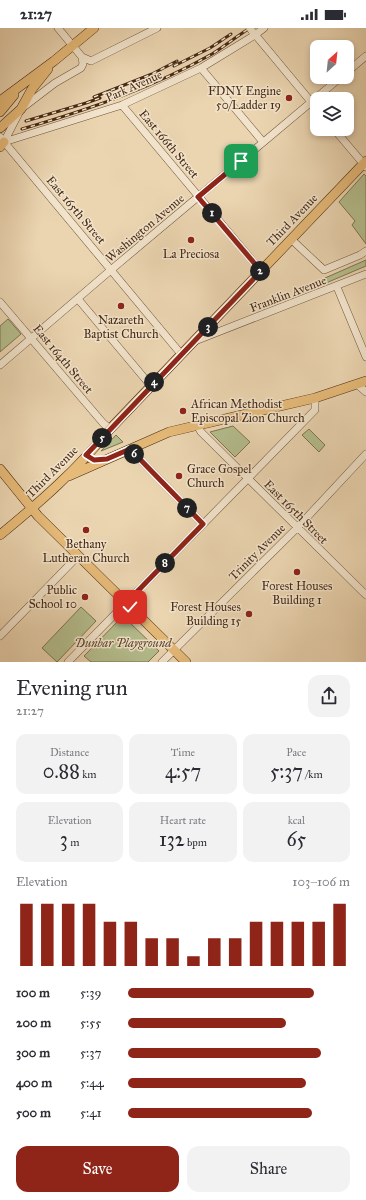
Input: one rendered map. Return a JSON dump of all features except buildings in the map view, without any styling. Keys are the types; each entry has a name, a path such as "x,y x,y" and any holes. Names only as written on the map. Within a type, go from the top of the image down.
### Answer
{"main road":[{"path":"0,101 54,61 94,28"},
{"path":"0,128 21,110 32,89 54,61"},
{"path":"0,112 23,84"},
{"name":"Third Avenue","path":"0,535 32,509 65,477 291,239 365,164"},
{"path":"65,477 169,432 315,398 362,383"},
{"path":"86,455 94,460 107,459"},
{"path":"0,469 32,509 186,662"}],"street":[{"path":"58,28 82,57 93,61 157,28"},
{"name":"Park Avenue","path":"1,142 122,105 201,68 252,31 264,28"},
{"path":"252,31 310,101"},
{"path":"354,66 366,56"},
{"path":"1,142 21,110 55,83 81,68 83,64 82,57"},
{"path":"201,68 263,142"},
{"name":"Washington Avenue","path":"323,92 333,84"},
{"name":"Washington Avenue","path":"0,365 310,103"},
{"name":"East 166th Street","path":"122,105 261,271"},
{"path":"340,136 365,164"},
{"name":"East 165th Street","path":"1,142 112,269 181,354"},
{"path":"291,239 324,270 366,251"},
{"name":"Franklin Avenue","path":"194,341 337,287 366,274"},
{"path":"337,287 366,356"},
{"path":"78,299 151,386"},
{"name":"East 164th Street","path":"0,302 32,338 103,424 110,429"},
{"path":"362,383 366,392"},
{"path":"68,662 315,410 315,398"},
{"name":"East 165th Street","path":"197,425 201,432 366,595"},
{"path":"130,449 203,524"},
{"name":"Trinity Avenue","path":"162,662 297,528 366,454"},
{"path":"0,636 78,556"}],"green space":[{"path":"364,174 366,176 366,244 352,225 355,221 339,202"},
{"path":"366,260 366,266 326,283 325,278"},
{"path":"8,319 21,334 0,352 0,326"},
{"path":"233,426 250,442 235,457 210,432"},
{"path":"309,429 325,445 319,452 302,435"},
{"path":"116,435 123,442 101,451"},
{"path":"81,607 96,621 57,662 42,648"},
{"name":"Dunbar Playground","path":"123,616 159,651 148,662 91,662 84,656"}],"railway":[{"path":"22,129 95,106 143,88 212,54 250,28"},
{"path":"174,66 210,48 231,34"},
{"path":"94,97 152,74 177,61"},
{"path":"26,121 100,98"}],"place":[{"name":"FDNY Engine 50/Ladder 19","path":"289,98"},
{"name":"La Preciosa","path":"191,240"},
{"name":"Nazareth Baptist Church","path":"121,306"},
{"name":"African Methodist Episcopal Zion Church","path":"183,411"},
{"name":"Grace Gospel Church","path":"179,476"},
{"name":"Bethany Lutheran Church","path":"86,530"},
{"name":"Forest Houses Building 1","path":"297,572"},
{"name":"Public School 10","path":"85,597"},
{"name":"Forest Houses Building 15","path":"249,614"}],"route":[{"path":"130,607 126,603 203,524 130,449 107,459 94,460 86,455 261,271 198,197 241,161"}]}
